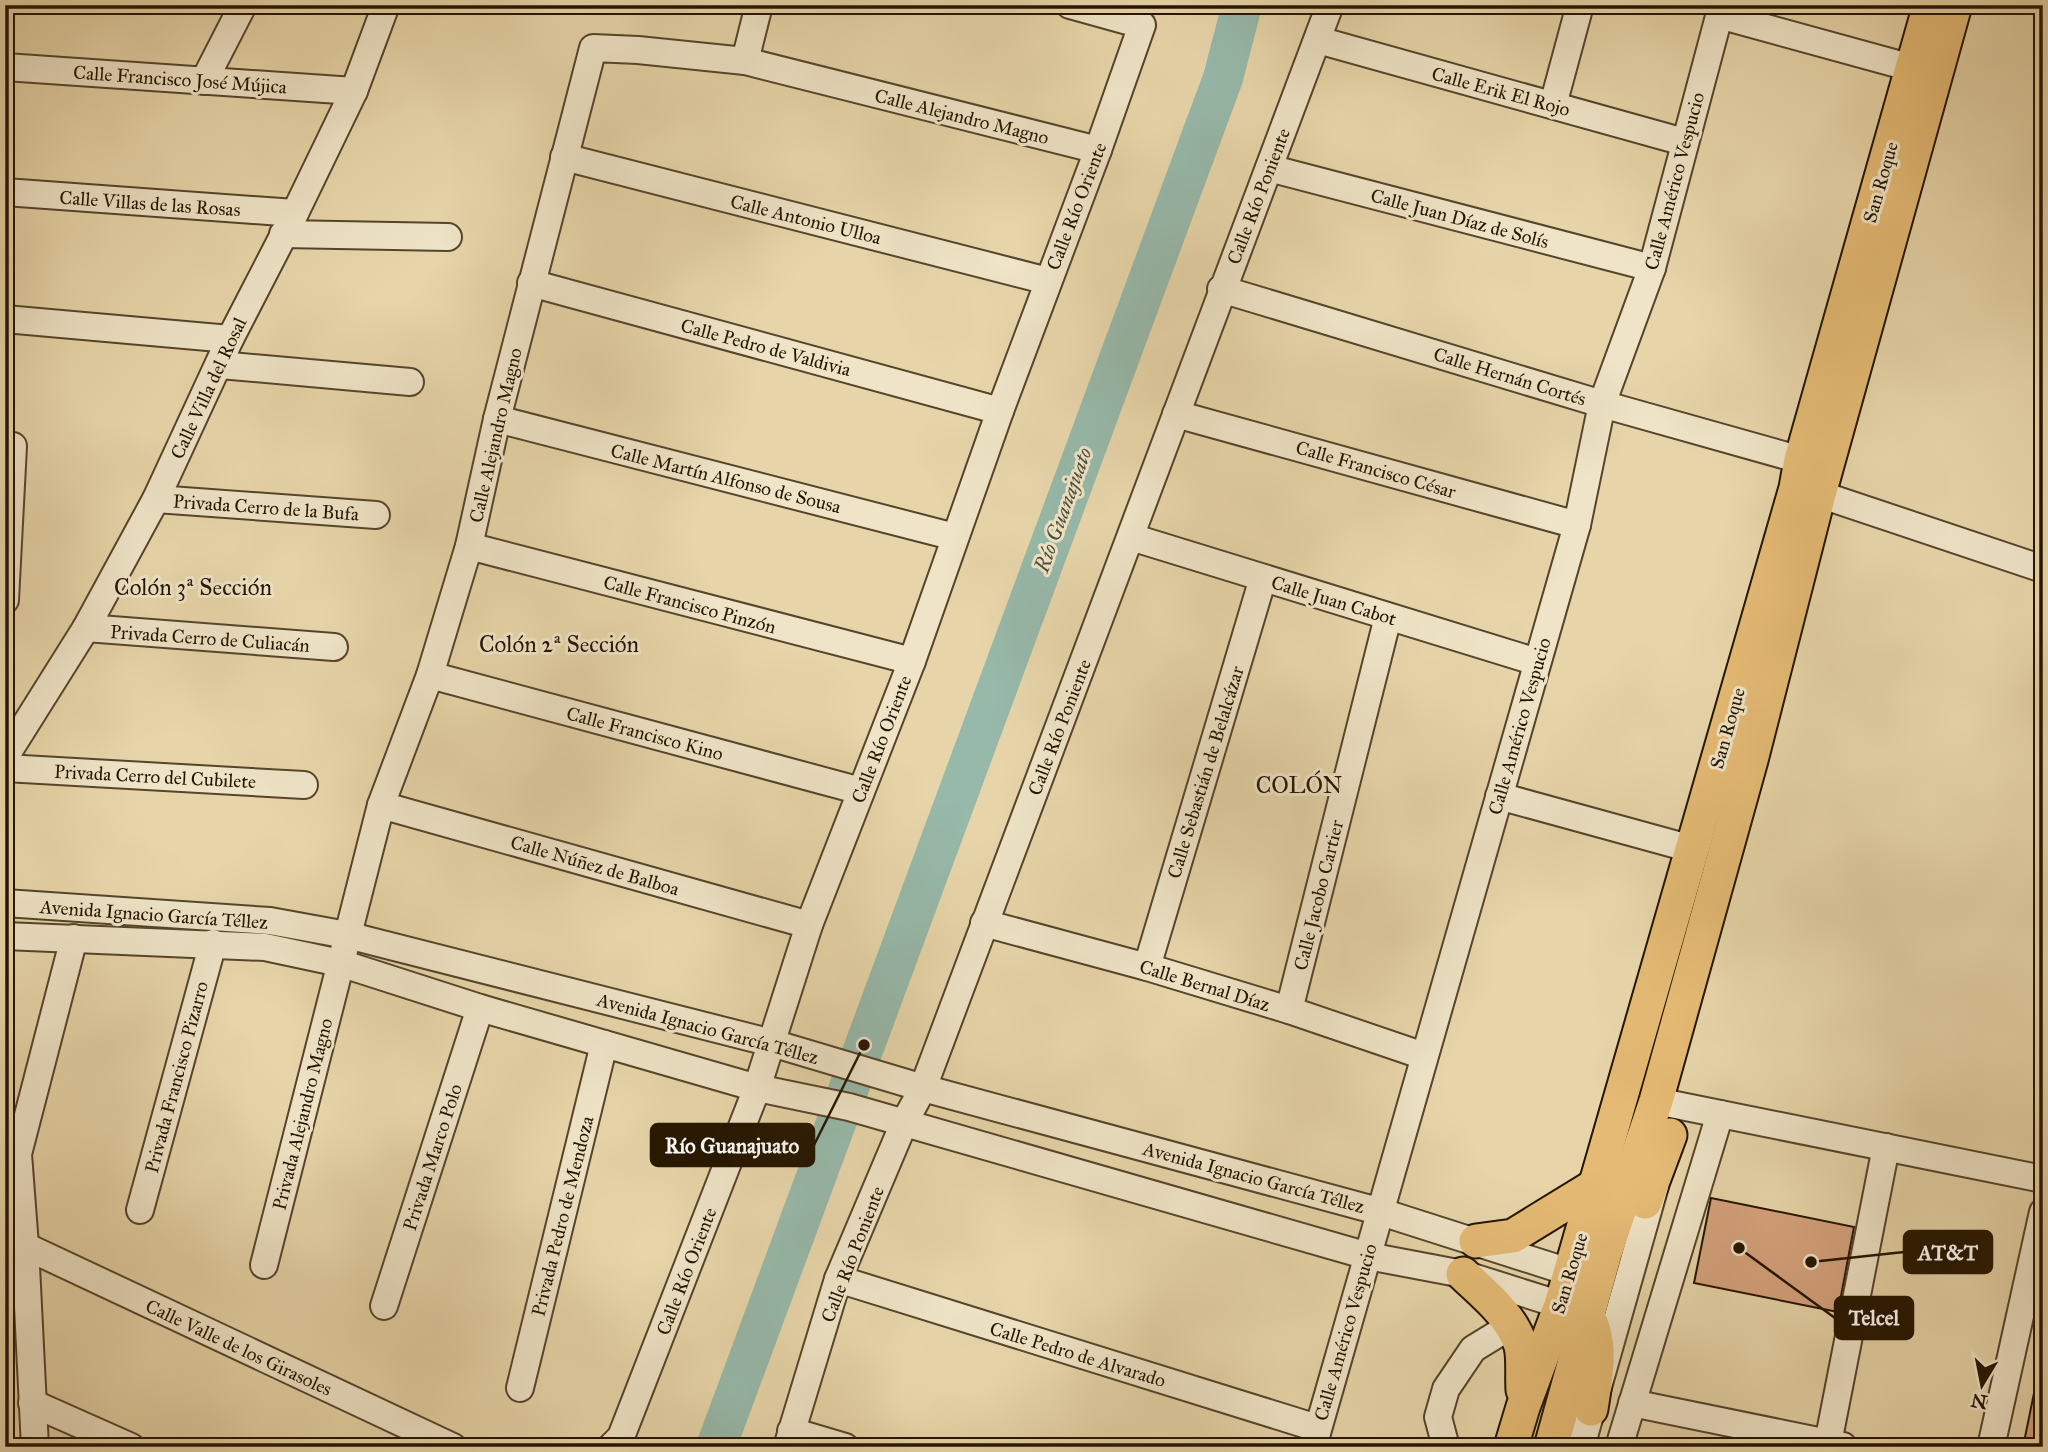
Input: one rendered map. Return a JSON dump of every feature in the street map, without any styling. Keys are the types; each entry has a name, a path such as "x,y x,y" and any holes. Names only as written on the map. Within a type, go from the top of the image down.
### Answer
{"main road":[{"name":"San Roque","path":"1591,1268 1624,1239 1641,1212 1668,1114 1751,760 1819,494 1903,144 1912,68 1930,5"},
{"name":"San Roque","path":"1511,1447 1523,1407 1574,1309 1591,1268 1596,1185 1796,488 1801,460 1903,144 1955,5"},
{"path":"1476,1241 1513,1236 1596,1185"},
{"path":"1463,1274 1494,1303 1512,1325 1521,1348 1523,1407"},
{"name":"San Roque","path":"1552,1447 1574,1309"},
{"path":"1574,1309 1597,1338 1598,1359 1591,1409"}],"street":[{"path":"204,81 243,5"},
{"name":"Calle Villa del Rosal","path":"5,757 86,628 156,499 230,339 354,91 386,5"},
{"path":"745,61 759,5"},
{"name":"Calle Río Oriente","path":"611,1447 621,1437 767,1090 781,1046 809,925 912,661 1000,411 1142,25 1070,5"},
{"name":"Calle Río Poniente","path":"789,1439 838,1279 984,923 1330,5"},
{"path":"1553,104 1580,5"},
{"path":"1720,10 1912,68"},
{"name":"Calle Américo Vespucio","path":"1315,1437 1577,525 1602,404 1652,268 1720,10"},
{"name":"Calle Erik El Rojo","path":"1318,40 1684,142"},
{"name":"Calle Alejandro Magno","path":"340,963 381,804 430,676 469,546 497,419 593,48 745,61 1098,150"},
{"name":"Calle Francisco José Mújica","path":"5,67 354,91"},
{"name":"Calle Antonio Ulloa","path":"564,157 1048,281"},
{"name":"Calle Juan Díaz de Solís","path":"1269,168 1652,268"},
{"name":"Calle Villas de las Rosas","path":"5,192 289,224 448,237"},
{"name":"Calle Pedro de Valdivia","path":"531,283 1000,411"},
{"name":"Calle Hernán Cortés","path":"1222,289 1602,404 1801,460"},
{"path":"5,319 230,339"},
{"path":"220,365 410,382"},
{"name":"Calle Francisco César","path":"1176,414 1577,525"},
{"name":"Calle Martín Alfonso de Sousa","path":"497,419 956,537"},
{"path":"5,600 9,446"},
{"path":"1819,494 2043,569"},
{"name":"Privada Cerro de la Bufa","path":"156,499 376,515"},
{"name":"Calle Juan Cabot","path":"1131,537 1537,662"},
{"name":"Calle Francisco Pinzón","path":"469,546 912,661"},
{"name":"Calle Sebastián de Belalcázar","path":"1147,967 1264,578"},
{"name":"Calle Jacobo Cartier","path":"1289,1010 1388,617"},
{"name":"Privada Cerro de Culiacán","path":"86,628 334,647"},
{"name":"Calle Francisco Kino","path":"430,676 861,791"},
{"name":"Privada Cerro del Cubilete","path":"5,768 304,785"},
{"path":"1499,796 1692,849"},
{"name":"Calle Núñez de Balboa","path":"381,804 809,925"},
{"name":"Avenida Ignacio García Téllez","path":"5,903 270,921 347,935 781,1046 1378,1211 1476,1241 1591,1268"},
{"name":"Calle Bernal Díaz","path":"984,923 1147,967 1289,1010 1424,1056"},
{"name":"Avenida Ignacio García Téllez","path":"5,936 265,947 340,963 604,1044 767,1090 849,1107 1367,1256 1463,1274 1574,1309"},
{"path":"35,1447 18,1154 74,938"},
{"name":"Privada Francisco Pizarro","path":"140,1210 213,943"},
{"name":"Privada Alejandro Magno","path":"264,1265 340,963"},
{"name":"Privada Marco Polo","path":"384,1306 480,1007"},
{"name":"Privada Pedro de Mendoza","path":"520,1388 604,1044"},
{"path":"1581,1447 1668,1114 1720,1114 2043,1179"},
{"path":"1619,1447 1720,1114"},
{"path":"1632,1403 1793,1441 1837,1445 1886,1147"},
{"path":"1991,1447 2043,1212"},
{"name":"Calle Valle de los Girasoles","path":"25,1246 453,1447"},
{"name":"Calle Pedro de Alvarado","path":"838,1279 1315,1437"},
{"path":"1446,1447 1437,1417 1446,1389 1473,1349 1512,1325"},
{"path":"32,1403 131,1447"},
{"path":"789,1439 845,1447"}],"building":[{"path":"1711,1198 1854,1227 1838,1312 1694,1283"},
{"path":"2034,1393 2043,1394 2043,1447 2023,1447"}],"waterway":[{"name":"Río Guanajuato","path":"716,1447 1223,78 1242,5"}],"place":[{"name":"Río Guanajuato","path":"864,1045"},
{"name":"Telcel","path":"1739,1248"},
{"name":"AT&T","path":"1811,1262"}],"district":[{"name":"Colón 3ª Sección","path":"193,587"},
{"name":"Colón 2ª Sección","path":"559,644"},
{"name":"COLÓN","path":"1299,785"}]}
